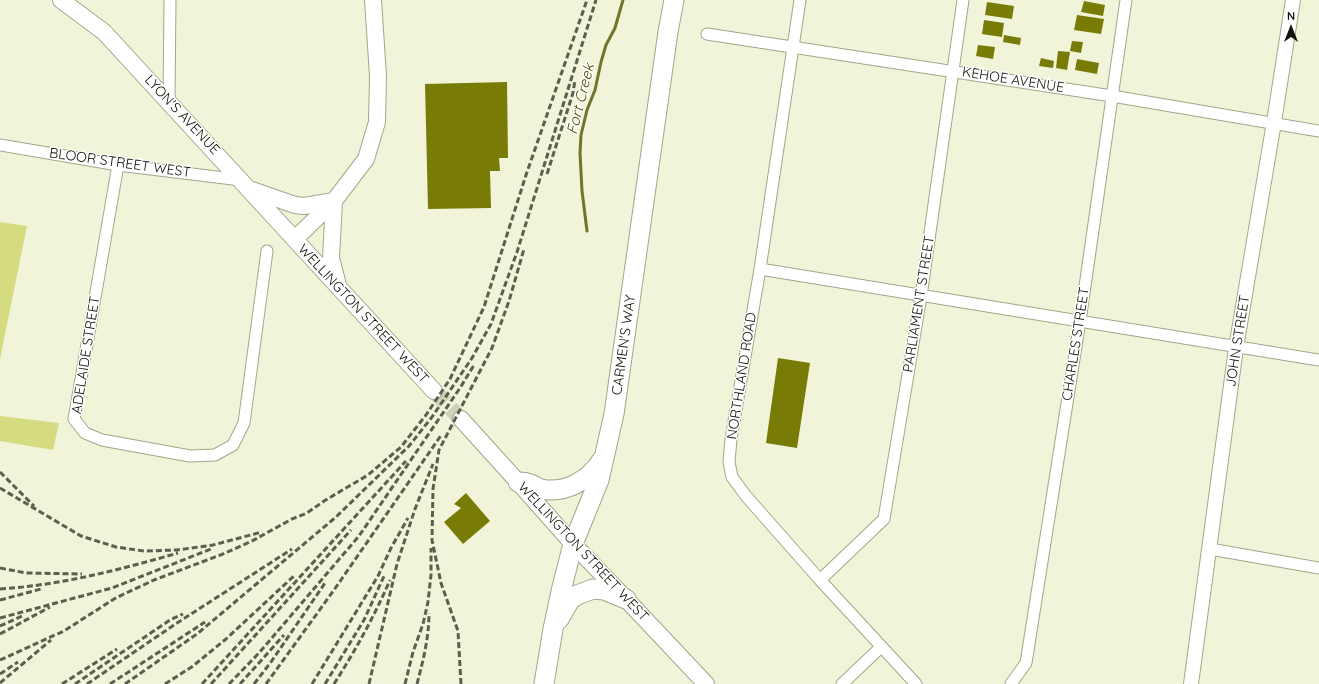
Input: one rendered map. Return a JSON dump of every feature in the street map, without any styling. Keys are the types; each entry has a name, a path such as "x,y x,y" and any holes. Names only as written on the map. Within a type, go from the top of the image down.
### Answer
{"highway":[{"name":"CARMEN'S WAY","path":"544,684 562,586 573,544 599,480 614,414 668,32 674,0"},
{"path":"518,482 529,483 540,489 561,489 581,482 597,468 604,457"},
{"path":"553,629 565,607 570,600 577,595 593,589 604,590 626,599"}],"main road":[{"name":"LYON'S AVENUE","path":"61,0 104,32 295,239"},
{"name":"WELLINGTON STREET WEST","path":"373,0 378,76 376,122 366,159 334,201 295,239 434,391"},
{"path":"245,184 295,205 304,206 334,201 331,258 338,286"},
{"name":"WELLINGTON STREET WEST","path":"460,419 573,544 706,684"}],"street":[{"path":"169,101 170,0"},
{"name":"NORTHLAND ROAD","path":"800,0 760,269 731,439 729,462 732,476 746,496 820,580 916,684"},
{"name":"PARLIAMENT STREET","path":"820,580 884,519 921,296 963,0"},
{"name":"CHARLES STREET","path":"1011,684 1026,663 1080,321 1126,0"},
{"name":"JOHN STREET","path":"1191,684 1236,348 1274,122 1292,0"},
{"name":"KEHOE AVENUE","path":"707,34 1112,96 1274,122 1319,131"},
{"name":"BLOOR STREET WEST","path":"0,145 118,165 245,184"},
{"name":"ADELAIDE STREET","path":"118,165 74,419 85,433 102,440 190,456 215,455 233,445 244,423 267,251"},
{"path":"760,269 1236,348 1319,360"},
{"path":"1210,549 1319,568"},
{"path":"842,684 881,647"}],"green space":[{"path":"0,222 27,226 0,359"},
{"path":"0,416 59,423 53,450 0,441"}],"building":[{"path":"1084,1 1105,5 1103,16 1081,12"},
{"path":"987,2 1014,6 1012,19 985,15"},
{"path":"1077,15 1104,19 1101,34 1074,30"},
{"path":"984,20 1004,23 1002,37 982,34"},
{"path":"1004,35 1021,38 1020,45 1003,42"},
{"path":"1072,41 1083,42 1081,53 1070,51"},
{"path":"978,45 995,47 993,59 976,56"},
{"path":"1058,51 1070,52 1067,70 1056,68"},
{"path":"1041,58 1054,61 1053,68 1039,66"},
{"path":"1077,59 1099,63 1097,74 1075,70"},
{"path":"507,82 508,158 499,158 500,171 490,171 491,208 428,209 425,84"},
{"path":"778,358 810,363 797,448 766,443"},
{"path":"466,493 490,521 463,544 444,522 461,508 454,504"}],"waterway":[{"name":"Fort Creek","path":"587,231 582,191 580,153 581,135 587,110 595,90 606,45 615,28 623,0"}],"tunnel":[{"path":"434,391 461,419"}],"railway":[{"path":"0,660 64,631 126,593 154,580 223,554 307,513 368,475 401,447 426,415 450,379 484,307 526,175 587,0"},
{"path":"125,684 197,634 336,517 409,446 432,417 472,358 491,324 517,252 596,0"},
{"path":"547,174 573,93 575,80"},
{"path":"461,684 458,631 441,583 432,540 433,489 439,450 492,348 509,301 524,249"},
{"path":"229,684 259,653 359,536 460,388 474,365"},
{"path":"266,684 334,590 442,434"},
{"path":"202,684 406,461"},
{"path":"369,684 397,564 415,509 433,464"},
{"path":"0,472 34,506"},
{"path":"0,488 81,536 116,547 144,551 177,550 213,545 262,532"},
{"path":"312,684 378,576 391,548 408,518"},
{"path":"211,684 351,530"},
{"path":"405,684 428,602 431,575 431,548"},
{"path":"0,618 112,588 211,549"},
{"path":"87,684 177,623 292,549"},
{"path":"0,589 45,584 90,576 178,553"},
{"path":"0,568 26,573 82,574"},
{"path":"325,684 364,620 385,574"},
{"path":"165,684 193,666 226,639 295,575"},
{"path":"334,684 364,634 390,580"},
{"path":"254,684 271,662 325,583"},
{"path":"0,600 41,589"},
{"path":"0,634 50,607"},
{"path":"417,684 427,640 429,613"},
{"path":"75,684 170,620 183,614"},
{"path":"0,626 22,616"},
{"path":"110,684 205,622"},
{"path":"240,684 284,635"},
{"path":"0,683 51,640"},
{"path":"62,684 117,649"},
{"path":"0,674 18,662"}]}
